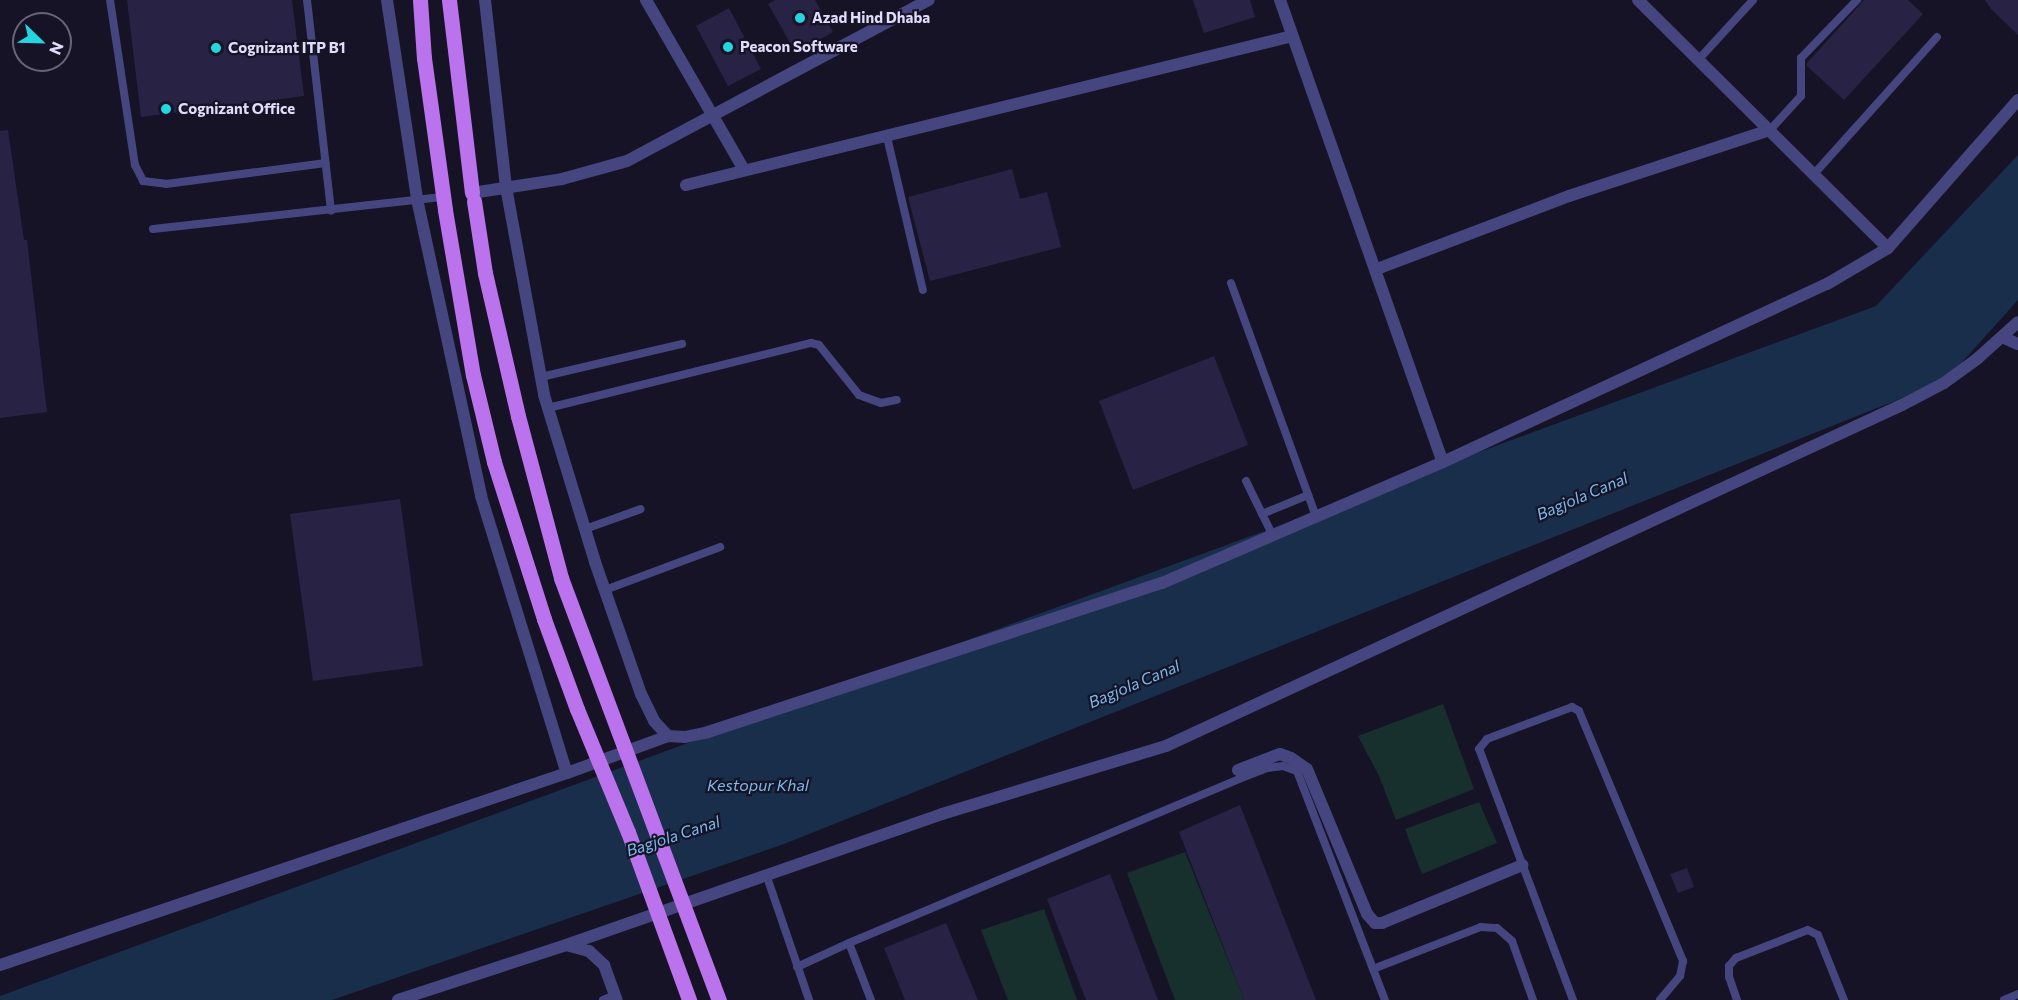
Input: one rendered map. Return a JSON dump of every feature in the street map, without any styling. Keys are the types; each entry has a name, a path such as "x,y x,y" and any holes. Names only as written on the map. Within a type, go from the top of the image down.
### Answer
{"main road":[{"path":"420,0 424,58 445,203 473,375 494,462 544,619 577,709 628,832 689,1000"},
{"path":"449,0 473,197 485,273 518,416 561,578 719,1000"}],"street":[{"path":"387,0 417,199 481,496 567,773"},
{"path":"485,0 506,188 548,408 585,529 640,694 654,721 668,736"},
{"path":"646,0 744,170"},
{"path":"473,197 609,167 647,152 929,0"},
{"path":"1280,0 1377,269 1393,323 1443,462"},
{"path":"1646,3 1888,248"},
{"path":"686,185 1292,36"},
{"path":"0,965 567,773 668,736 708,732 1150,587 1273,536 1443,462 1827,284 1888,248 2018,100"},
{"path":"1377,269 1569,196 1770,130"},
{"path":"398,1000 766,877 815,857 942,814 1166,746 1902,405 1944,383 1977,359 2018,322"},
{"path":"2002,337 2018,344"},
{"path":"1238,770 1280,754 1292,758 1307,769 1367,914 1375,923 1382,923 1522,865"},
{"path":"566,945 589,951 604,965 616,997"}],"lane":[{"path":"110,0 135,165 144,180 166,184 326,163"},
{"path":"307,0 331,211"},
{"path":"1699,59 1753,0"},
{"path":"1770,130 1801,96 1801,58 1857,0"},
{"path":"1814,174 1937,37"},
{"path":"887,137 923,290"},
{"path":"153,229 331,211 417,199 445,203"},
{"path":"1231,283 1316,517"},
{"path":"548,408 811,343 819,345 859,395 881,404 897,400"},
{"path":"541,377 682,344"},
{"path":"1246,481 1273,536"},
{"path":"1262,514 1308,495"},
{"path":"585,529 641,509"},
{"path":"605,590 720,547"},
{"path":"1573,1000 1479,749 1487,739 1572,707 1579,711 1683,961 1680,976 1660,1000"},
{"path":"796,968 849,943 1249,774 1282,766 1296,771 1385,1000"},
{"path":"766,877 809,1000"},
{"path":"1373,969 1481,927 1497,928 1512,941 1533,1000"},
{"path":"1737,1000 1729,977 1729,966 1736,958 1808,930 1818,935 1844,1000"},
{"path":"849,943 871,1000"},
{"path":"2004,1000 2018,994"},
{"path":"603,1000 616,997"}],"green space":[{"path":"1443,704 1474,789 1396,820 1379,776 1358,736"},
{"path":"1479,802 1497,843 1422,874 1405,829"},
{"path":"1185,852 1244,1000 1175,1000 1127,873"},
{"path":"1044,909 1077,1000 1008,1000 981,930"}],"water":[{"name":"Kestopur Khal","path":"2018,155 2018,300 1945,381 784,844 332,1000 0,1000 0,996 1876,306"}],"building":[{"name":"Cognizant ITP B1","path":"127,0 292,0 304,96 141,117"},
{"name":"Azad Hind Dhaba","path":"775,0 815,0 833,32 796,53 768,4"},
{"path":"1193,0 1250,0 1255,17 1204,33"},
{"path":"1864,0 1908,0 1923,14 1844,100 1807,66 1807,63"},
{"path":"1985,0 2018,0 2018,35 1991,9"},
{"name":"Peacon Software","path":"729,8 761,69 728,86 696,26"},
{"path":"8,130 24,240 27,240 47,412 0,418 0,131"},
{"path":"1012,169 1020,199 1047,192 1061,247 930,281 908,197"},
{"path":"1214,356 1248,445 1133,490 1099,401"},
{"path":"400,499 423,666 313,681 290,514"},
{"path":"1240,805 1316,1000 1244,1000 1179,832"},
{"path":"1687,868 1694,887 1678,893 1670,874"},
{"path":"1110,874 1158,1000 1086,1000 1047,899"},
{"path":"946,923 978,1000 905,1000 884,948"}],"place":[{"name":"Azad Hind Dhaba","path":"800,18"},
{"name":"Peacon Software","path":"728,47"},
{"name":"Cognizant ITP B1","path":"216,48"},
{"name":"Cognizant Office","path":"166,109"}],"water label":[{"name":"Bagjola Canal","path":"1582,496"},
{"name":"Bagjola Canal","path":"1134,684"},
{"name":"Bagjola Canal","path":"673,836"}]}
